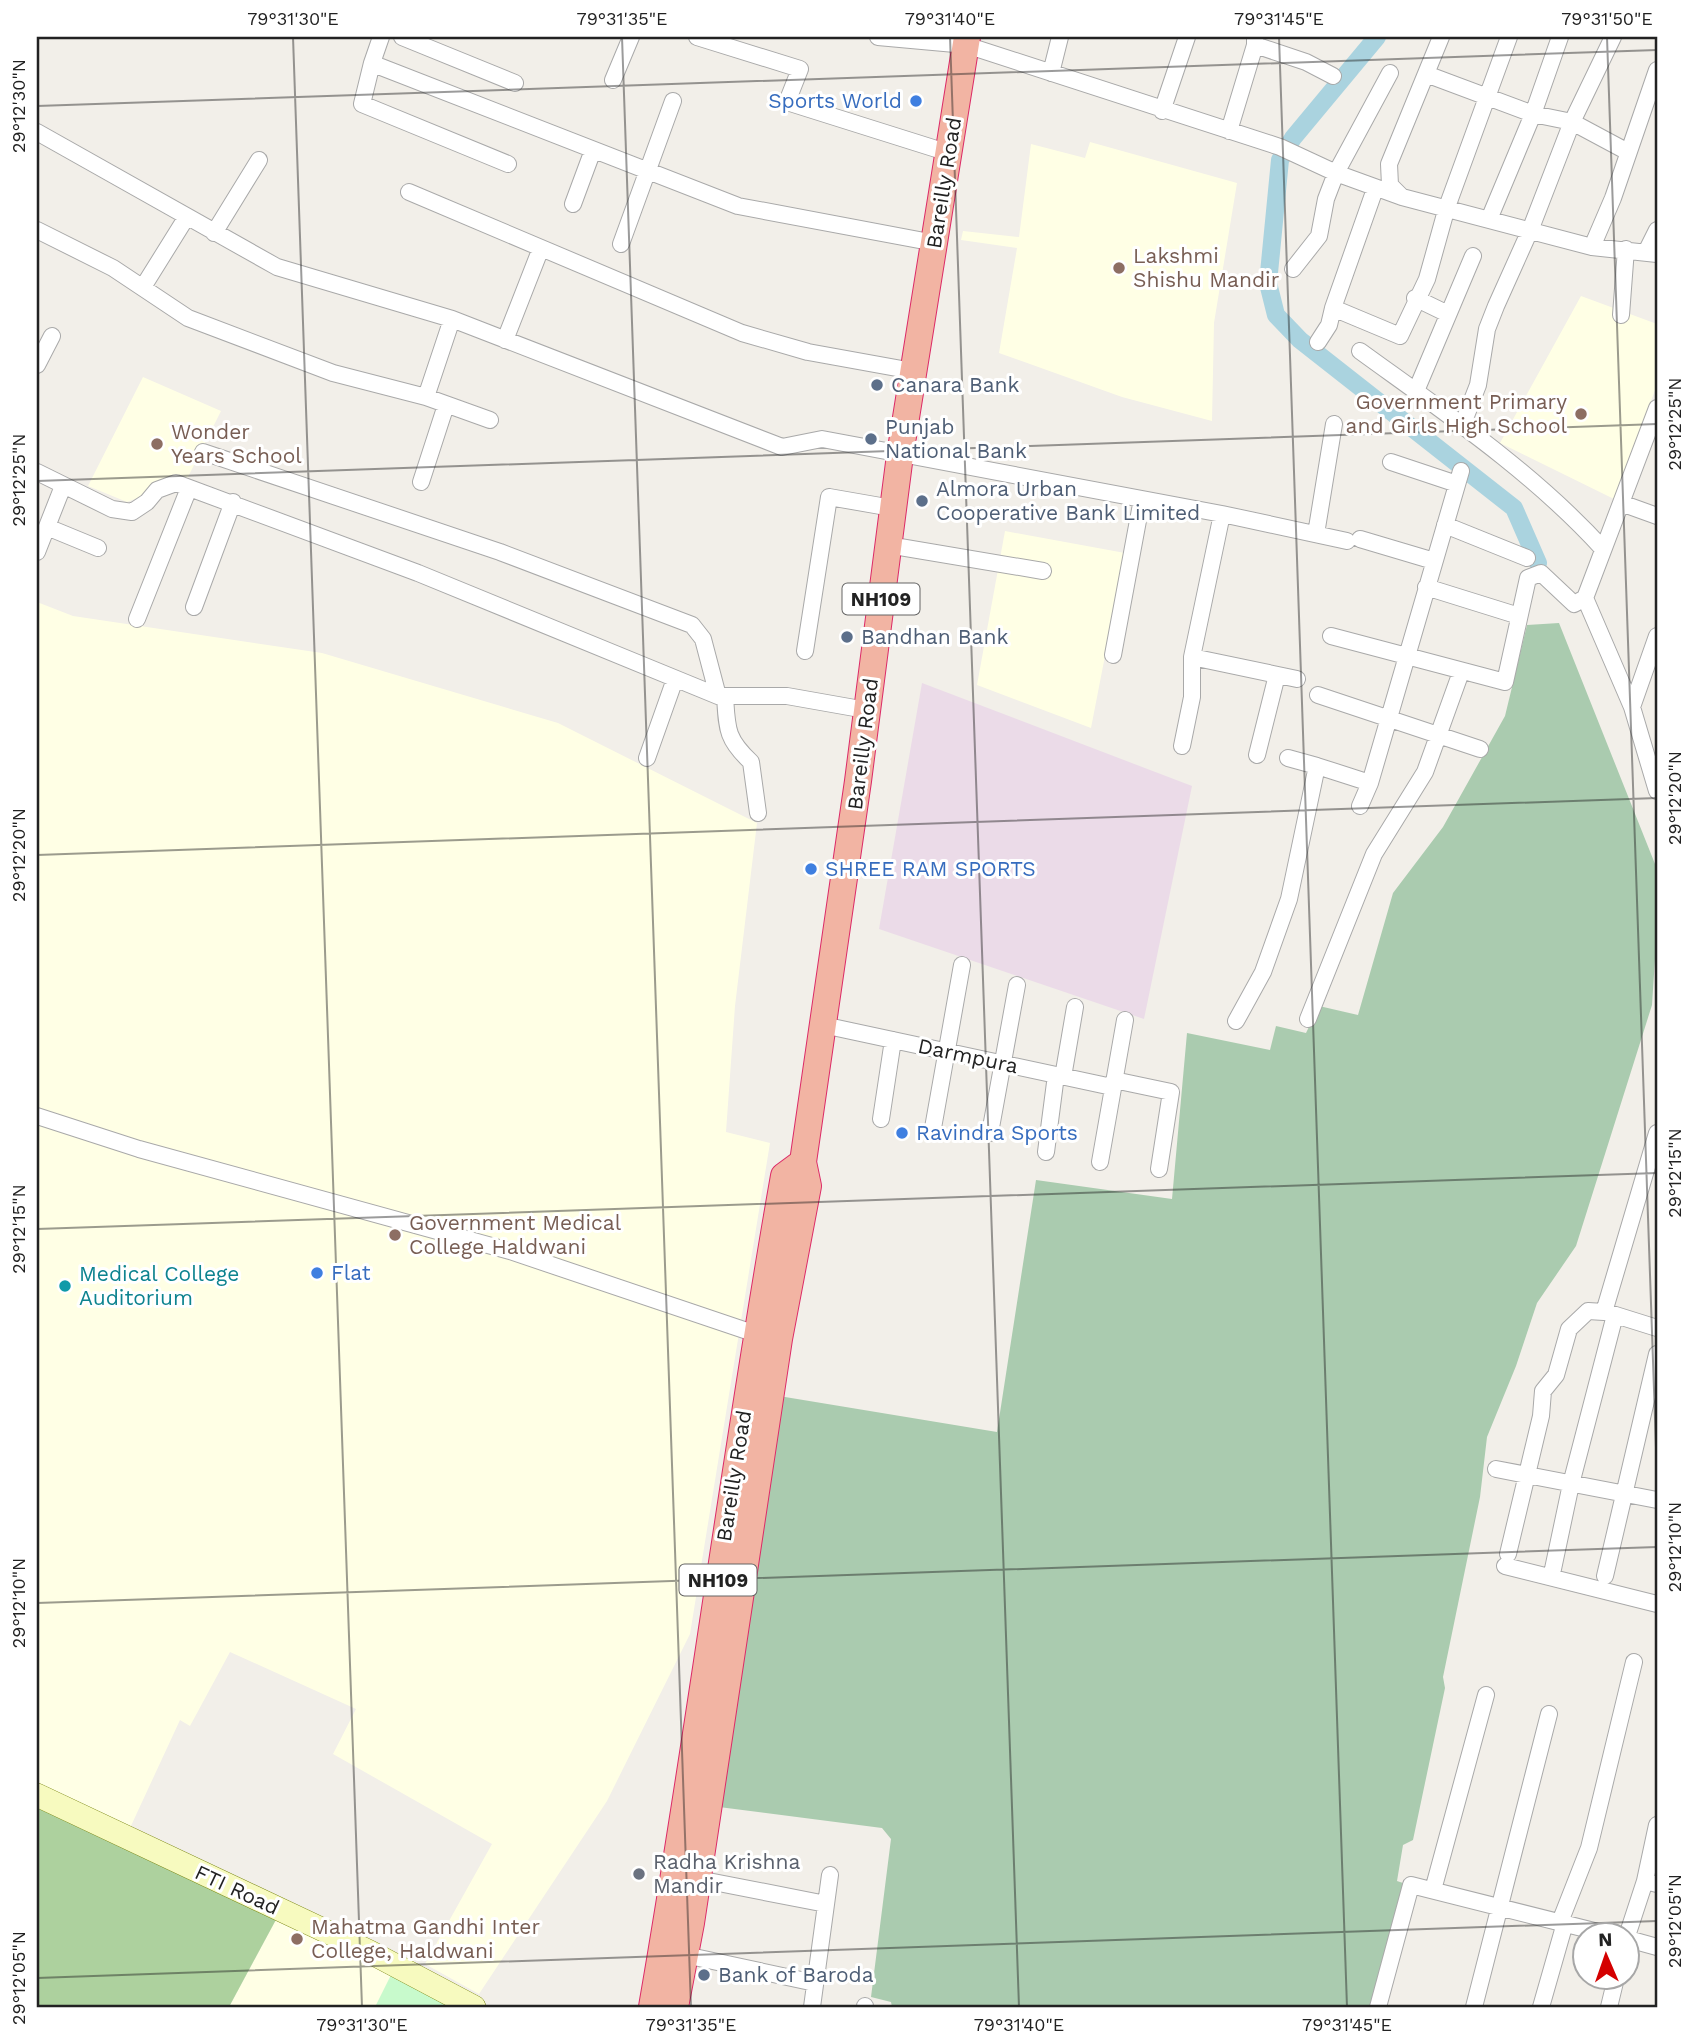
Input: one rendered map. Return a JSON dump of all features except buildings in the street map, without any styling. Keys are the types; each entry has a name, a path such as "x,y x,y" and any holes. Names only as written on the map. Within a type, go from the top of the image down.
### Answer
{"highway":[{"name":"Bareilly Road","path":"675,2007 698,1879 768,1336 784,1176 803,1162 892,508 967,41"},
{"name":"Bareilly Road","path":"652,2007 768,1336"}],"main road":[{"name":"FTI Road","path":"37,1795 370,1952 474,2007"}],"street":[{"path":"382,37 372,62 362,104 509,164"},
{"path":"402,37 515,83"},
{"path":"613,80 631,37"},
{"path":"696,37 800,69 788,102 949,153"},
{"path":"878,37 967,41 1162,111 1285,149 1375,189 1592,247 1652,253 1657,230"},
{"path":"1051,73 1060,37"},
{"path":"1162,111 1187,37"},
{"path":"1402,197 1390,185 1389,164 1441,37"},
{"path":"1333,308 1400,336 1415,298 1427,279 1447,207 1509,37"},
{"path":"1490,218 1533,114 1560,37"},
{"path":"1462,426 1478,385 1487,330 1531,229 1572,122 1613,37"},
{"path":"1229,131 1255,41 1334,76"},
{"path":"372,62 738,206 935,243"},
{"path":"1592,247 1654,88 1657,70"},
{"path":"1293,269 1319,236 1326,199 1336,173 1390,72"},
{"path":"1426,74 1533,114 1572,122 1628,152"},
{"path":"621,244 673,101"},
{"path":"37,131 129,181 186,218 296,275 452,319 782,447 793,447 817,439 1354,540 1434,561"},
{"path":"573,204 593,150"},
{"path":"214,233 259,160"},
{"path":"1318,342 1329,325 1375,189"},
{"path":"409,192 742,333 808,352 913,371"},
{"path":"143,288 186,218"},
{"path":"37,230 113,268 188,318 333,373 426,397 490,420"},
{"path":"505,340 541,248"},
{"path":"1621,315 1626,249"},
{"path":"1416,391 1473,256"},
{"path":"1415,298 1448,314"},
{"path":"426,397 452,319"},
{"path":"37,365 52,337"},
{"path":"1360,351 1564,506 1603,549"},
{"path":"421,482 446,405"},
{"path":"1332,636 1505,682 1528,578 1541,573 1574,604 1585,598 1657,408"},
{"path":"1316,534 1334,424"},
{"path":"203,452 500,552 692,625 703,639 722,696 727,730 734,747 751,762 758,813"},
{"path":"1360,806 1370,783 1459,478 1391,462"},
{"path":"37,472 112,509 132,512 147,502 157,490 176,483 233,502 722,696 787,696 866,710"},
{"path":"37,550 63,486"},
{"path":"137,619 190,488"},
{"path":"806,651 829,497 892,508"},
{"path":"1114,655 1142,499"},
{"path":"194,607 233,502"},
{"path":"1621,503 1657,516"},
{"path":"1182,746 1192,697 1192,657 1222,514"},
{"path":"1445,525 1527,558"},
{"path":"47,527 98,548"},
{"path":"888,545 1043,571"},
{"path":"1426,587 1520,616"},
{"path":"1585,598 1632,707 1657,791"},
{"path":"1632,707 1657,636"},
{"path":"1192,657 1297,680"},
{"path":"1308,1019 1374,854 1425,772 1461,672"},
{"path":"1257,755 1277,675"},
{"path":"647,758 675,678"},
{"path":"1318,695 1480,748"},
{"path":"1288,758 1370,783"},
{"path":"1236,1021 1263,972 1289,899 1317,766"},
{"path":"933,1128 962,965"},
{"path":"990,1133 1017,985"},
{"path":"1046,1152 1075,1007"},
{"path":"1100,1162 1125,1020"},
{"name":"Darmpura","path":"823,1024 1060,1076 1171,1092 1159,1168"},
{"path":"881,1119 893,1040"},
{"path":"37,1116 139,1149 510,1251 768,1336"},
{"path":"1553,1569 1609,1313 1657,1133"},
{"path":"1657,1328 1609,1313 1587,1311 1569,1329 1556,1375 1543,1391 1541,1416 1506,1560 1657,1604"},
{"path":"1605,1576 1657,1354"},
{"path":"1496,1469 1657,1500"},
{"path":"1541,2007 1563,1922 1590,1848 1634,1662"},
{"path":"1433,1890 1486,1695"},
{"path":"1474,2007 1502,1907 1549,1714"},
{"path":"1634,1922 1651,1883 1657,1825"},
{"path":"812,2007 831,1875"},
{"path":"698,1879 827,1903"},
{"path":"1378,2007 1411,1885 1572,1924"},
{"path":"685,1955 815,1983"}],"shaded area":[{"name":"Lakshmi Shishu Mandir","path":"1090,142 1237,183 1214,323 1212,421 1122,397 999,353 1017,248 961,240 963,231 1019,237 1031,144 1085,158"},
{"name":"Government Primary and Girls High School","path":"1581,296 1657,324 1657,385 1614,499 1500,443"},
{"name":"Wonder Years School","path":"143,377 221,411 187,479 127,502 88,486"},
{"path":"1005,531 1125,553 1091,728 977,685"},
{"name":"Government Medical College Haldwani","path":"37,602 73,616 322,653 558,723 757,823 735,1006 726,1132 770,1143 690,1634 607,1801 479,1994 425,1964 492,1844 333,1754 356,1709 230,1652 190,1726 180,1720 130,1828 37,1782"},
{"path":"1559,623 1657,869 1657,928 1652,1005 1576,1246 1537,1303 1516,1366 1487,1437 1480,1497 1443,1677 1445,1688 1413,1840 1403,1845 1397,1881 1403,1883 1370,2007 892,2007 891,2002 871,1997 891,1839 882,1828 719,1807 779,1396 997,1432 1036,1180 1172,1199 1187,1033 1270,1050 1276,1026 1306,1033 1319,1006 1358,1015 1393,893 1443,827 1505,716 1527,625"},
{"path":"922,683 1192,786 1144,1019 879,929"},
{"name":"Mahatma Gandhi Inter College, Haldwani","path":"278,1916 455,2007 229,2007"}],"green space":[{"path":"37,1805 278,1916 229,2007 37,2007"},
{"path":"391,1975 454,2007 375,2007"}],"waterway":[{"path":"1377,37 1293,138 1280,160 1268,283 1276,315 1300,340 1514,508 1538,563"}],"place":[{"name":"Sports World","path":"916,101"},
{"name":"Lakshmi Shishu Mandir","path":"1119,268"},
{"name":"Canara Bank","path":"877,385"},
{"name":"Government Primary and Girls High School","path":"1581,414"},
{"name":"Punjab National Bank","path":"871,439"},
{"name":"Wonder Years School","path":"157,444"},
{"name":"Almora Urban Cooperative Bank Limited","path":"922,501"},
{"name":"Bandhan Bank","path":"847,637"},
{"name":"SHREE RAM SPORTS","path":"811,869"},
{"name":"Ravindra Sports","path":"902,1133"},
{"name":"Government Medical College Haldwani","path":"395,1235"},
{"name":"Flat","path":"317,1273"},
{"name":"Medical College Auditorium","path":"65,1286"},
{"name":"Radha Krishna Mandir","path":"639,1874"},
{"name":"Mahatma Gandhi Inter College, Haldwani","path":"297,1939"},
{"name":"Bank of Baroda","path":"704,1975"}]}
